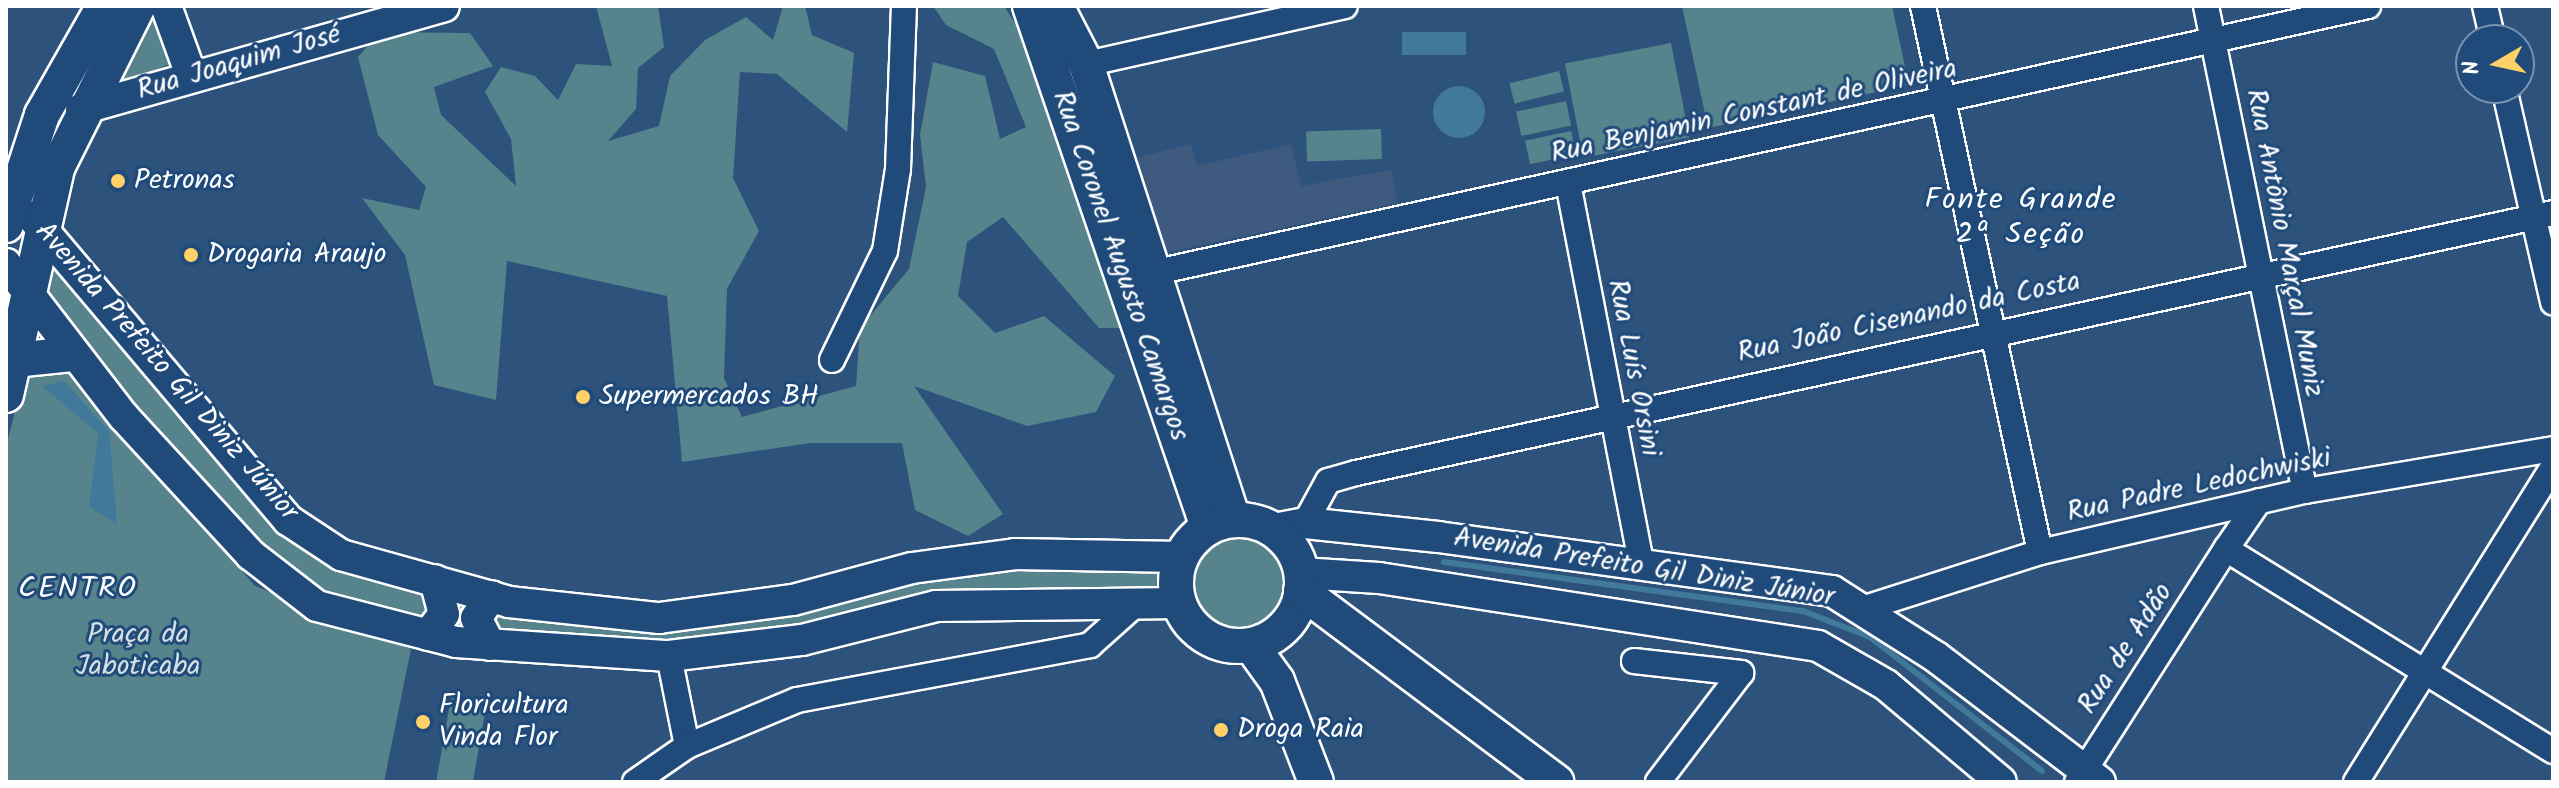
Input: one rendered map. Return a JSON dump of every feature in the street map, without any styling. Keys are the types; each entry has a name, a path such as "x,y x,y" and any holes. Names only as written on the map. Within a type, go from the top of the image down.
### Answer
{"main road":[{"path":"8,202 42,115 104,6"},
{"path":"6,395 57,168 81,109 138,6"},
{"name":"Rua Coronel Augusto Camargos","path":"1030,6 1220,524"},
{"name":"Rua Coronel Augusto Camargos","path":"1056,6 1086,64 1152,273 1220,524"},
{"path":"6,144 42,115"},
{"path":"14,360 72,354"},
{"path":"1356,637 1200,633 1180,603 1181,557 1220,524 1290,526 1301,582 1356,637 1556,782"},
{"path":"1301,582 1272,634 1277,681 1316,782"}],"street":[{"path":"166,6 191,75"},
{"name":"Rua Joaquim José","path":"81,109 191,75 444,6"},
{"path":"832,360 885,251 898,169 904,6"},
{"path":"1086,64 1345,6"},
{"path":"1923,6 2040,552"},
{"name":"Rua Antônio Marçal Muniz","path":"2206,6 2257,274 2305,491"},
{"name":"Rua Benjamin Constant de Oliveira","path":"1152,273 2368,6"},
{"path":"2509,104 2543,215 2553,302"},
{"name":"Rua Luís Orsini","path":"1568,183 1641,563"},
{"name":"Avenida Prefeito Gil Diniz Júnior","path":"8,202 44,232 288,520 341,555 492,596 659,618 793,600 912,568 1015,554 1181,557"},
{"name":"Rua João Cisenando da Costa","path":"1290,526 1328,481 1991,329 2543,215"},
{"name":"Avenida Prefeito Gil Diniz Júnior","path":"6,264 29,301 72,354 251,555 317,606 428,635 490,645 669,656 802,640 936,606 1180,603"},
{"name":"Rua Padre Ledochwiski","path":"1865,608 2040,552 2259,501 2553,449"},
{"path":"2356,782 2553,467"},
{"name":"Rua de Adão","path":"2087,778 2226,549 2259,501"},
{"name":"Avenida Prefeito Gil Diniz Júnior","path":"1290,526 1641,563 1832,591 1865,608 2087,778"},
{"path":"2226,549 2553,751"},
{"name":"Avenida Prefeito Gil Diniz Júnior","path":"1301,582 1341,572 1818,646 1886,685 2001,782"},
{"path":"428,635 444,614 435,580"},
{"path":"490,645 476,618 492,596"},
{"path":"635,782 687,746 797,700 1090,645 1137,603"},
{"path":"669,656 687,746"},
{"path":"1634,661 1741,673 1658,782"}],"shaded area":[{"path":"1402,32 1466,32 1466,55 1402,55"},
{"path":"1459,86 1477,94 1485,112 1477,130 1459,138 1441,130 1433,112 1441,94"},
{"path":"1191,144 1197,166 1291,144 1301,186 1391,170 1398,203 1159,254 1137,158"},
{"path":"64,381 109,431 117,524 89,507 98,433 42,386"}],"green space":[{"path":"596,6 658,6 664,47 638,68 636,109 608,141 659,126 670,76 705,40 746,17 773,40 783,6 805,6 812,35 854,53 847,132 777,74 740,72 733,178 759,231 727,289 724,378 742,417 856,386 860,328 909,269 926,187 920,135 933,62 985,76 1000,139 1026,127 994,49 946,25 933,6 1004,6 1037,58 1126,328 1099,328 1003,217 967,242 958,296 995,333 1044,316 1115,376 1096,412 1027,426 914,386 1003,514 968,536 915,510 902,443 810,443 682,462 667,296 507,261 496,400 434,385 405,255 362,198 419,210 426,187 378,135 358,57 380,32 470,33 493,66 434,87 441,115 516,186 511,139 485,92 501,67 535,76 558,100 576,64 612,66"},
{"path":"1682,6 1892,6 1909,85 1708,128"},
{"path":"157,14 170,35 170,64 102,94"},
{"path":"1671,43 1689,137 1583,158 1565,64"},
{"path":"1559,71 1564,91 1515,104 1510,83"},
{"path":"1566,101 1571,125 1521,136 1516,112"},
{"path":"1381,129 1382,159 1307,162 1306,132"},
{"path":"1571,131 1576,154 1530,164 1525,141"},
{"path":"52,261 288,538 524,616 1017,565 1163,573 1163,600 665,644 474,630 322,594 249,539 156,438 47,301"},
{"name":"Praça da Jaboticaba","path":"64,362 255,586 411,649 384,782 6,782 6,447 26,367"},
{"path":"1230,535 1248,535 1273,548 1283,564 1286,582 1283,600 1273,616 1248,629 1230,629 1205,616 1192,591 1192,573 1205,548"},
{"path":"451,698 486,704 473,782 436,782"}],"waterway":[{"path":"1444,562 1803,611 1870,637 2042,771"}],"place":[{"name":"Petronas","path":"118,181"},
{"name":"Drogaria Araujo","path":"191,255"},
{"name":"Supermercados BH","path":"583,397"},
{"name":"Floricultura Vinda Flor","path":"423,722"},
{"name":"Droga Raia","path":"1221,730"}],"district":[{"name":"Fonte Grande 2ª Seção","path":"2021,217"},
{"name":"CENTRO","path":"78,589"}]}
